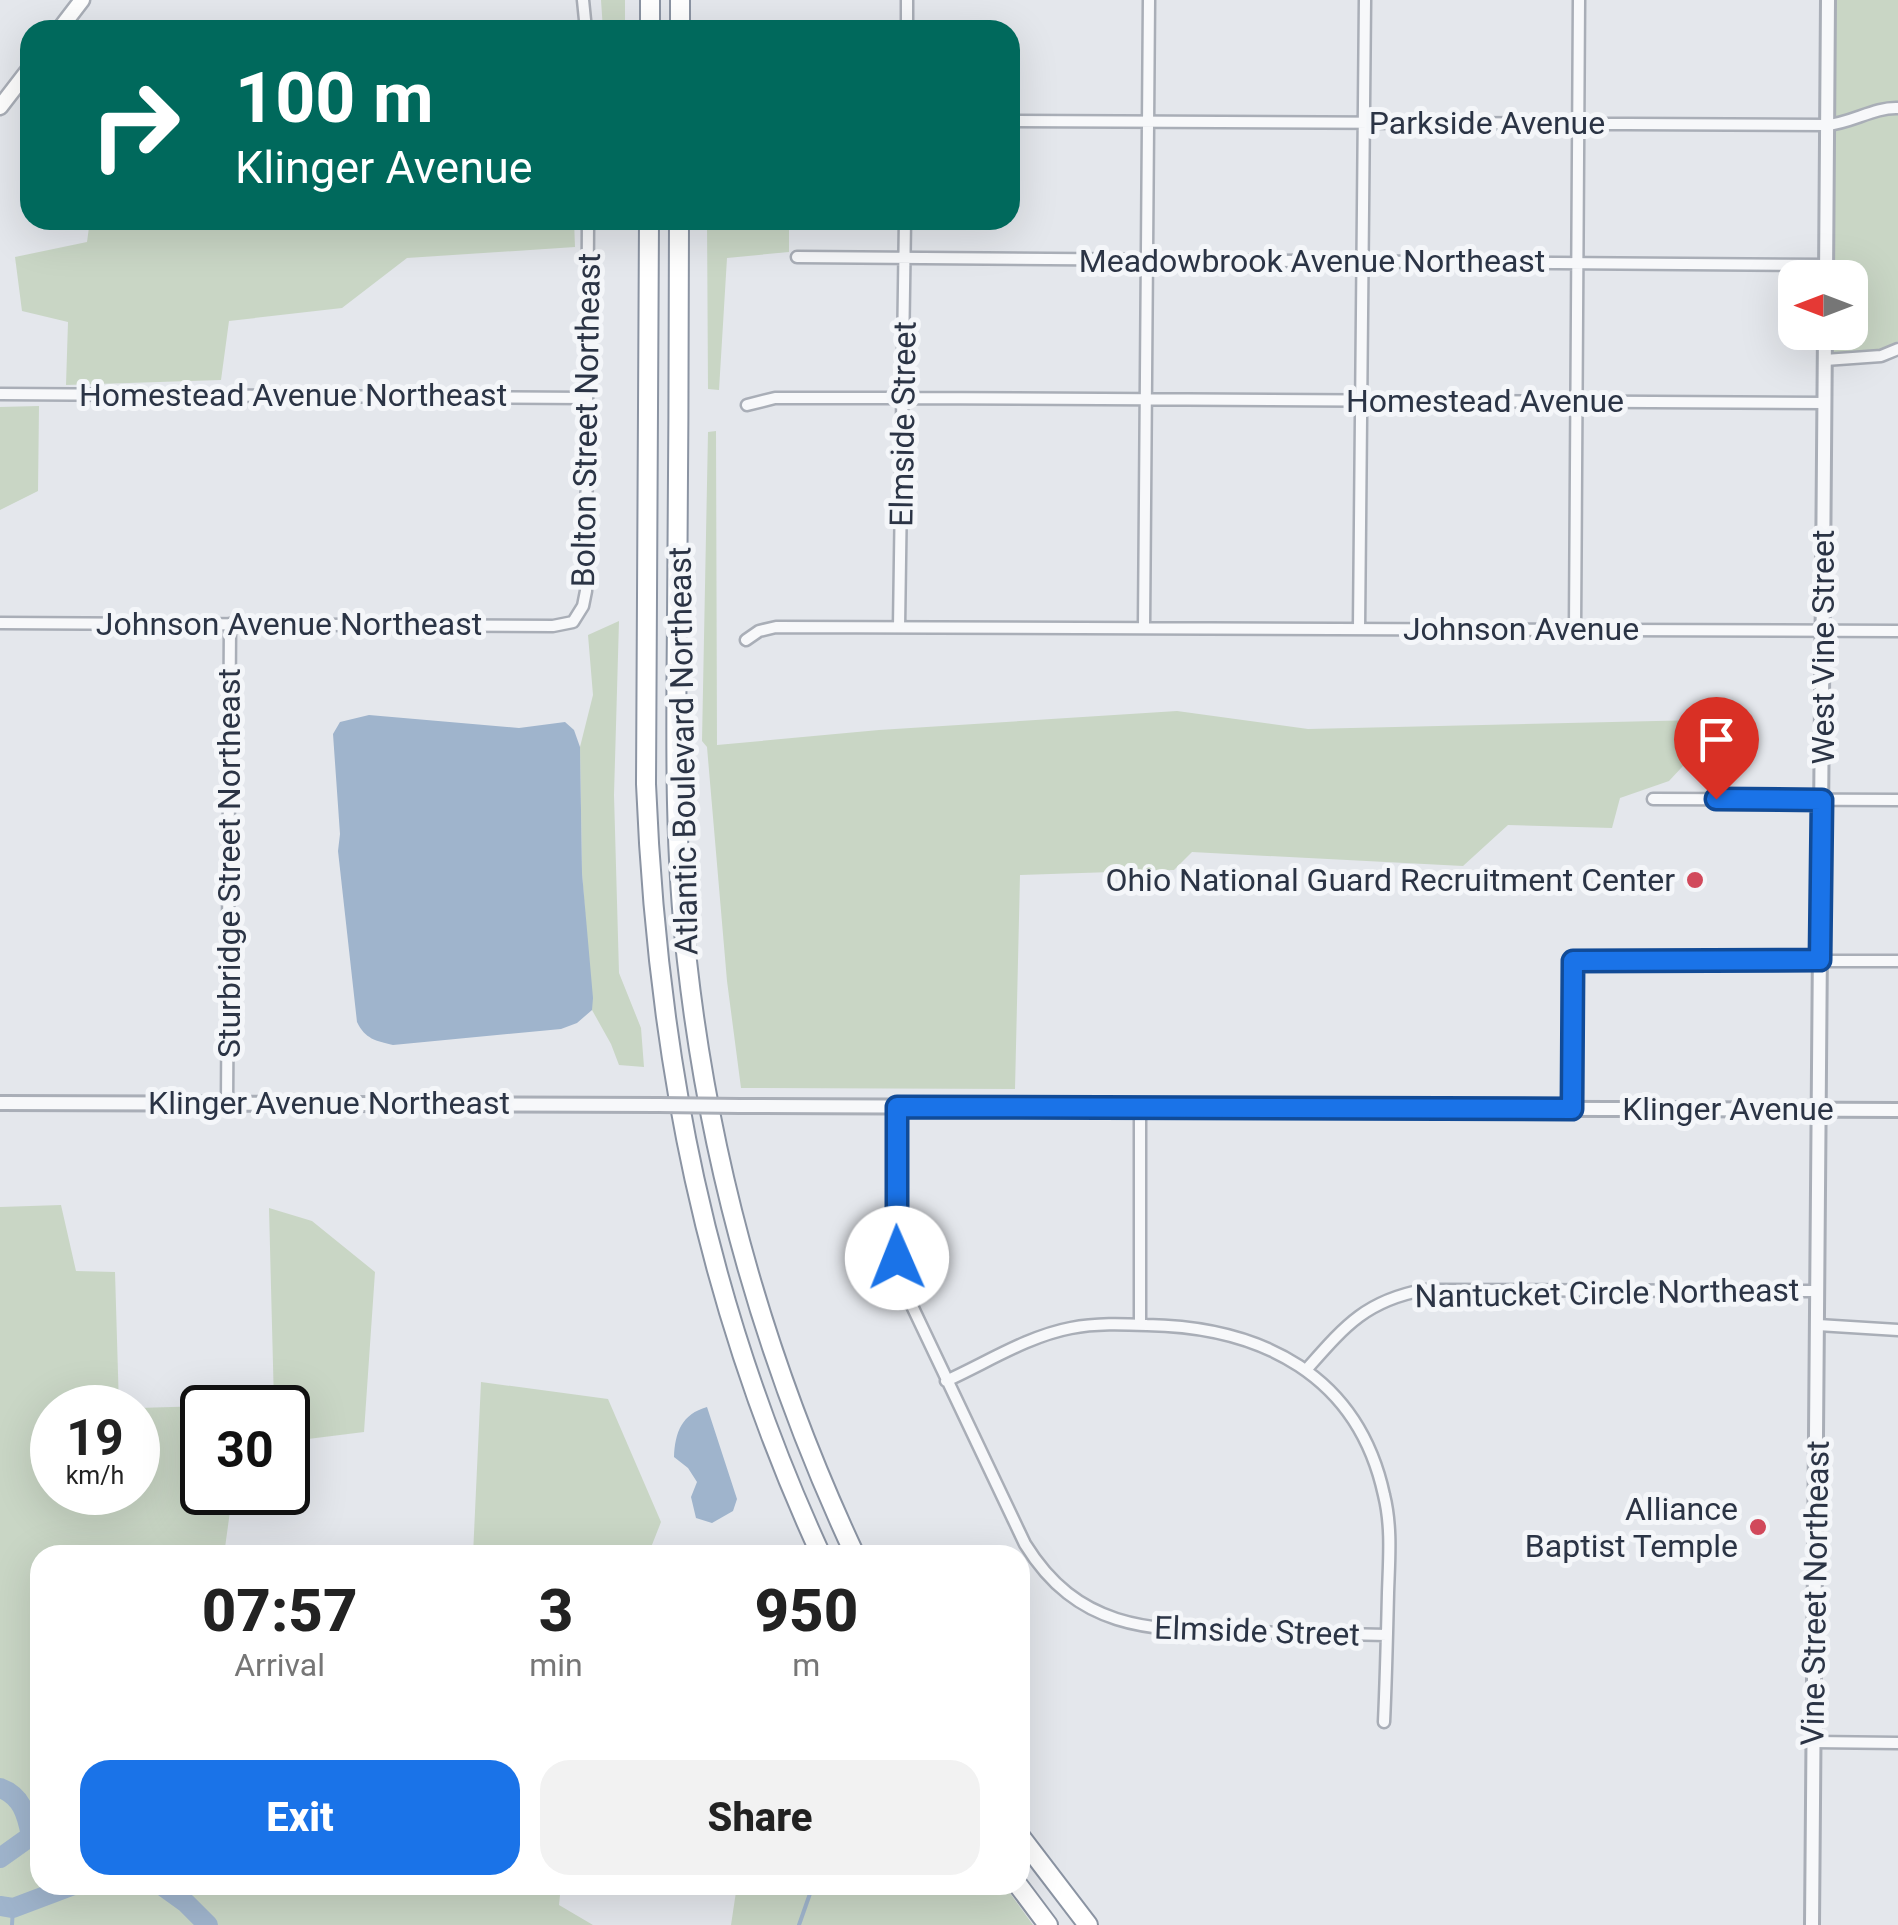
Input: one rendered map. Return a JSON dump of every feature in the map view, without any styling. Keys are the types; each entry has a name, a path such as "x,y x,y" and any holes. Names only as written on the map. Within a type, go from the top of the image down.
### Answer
{"highway":[{"name":"Atlantic Boulevard Northeast","path":"649,230 646,784 661,999 690,1167 714,1262 764,1417 818,1545"},
{"name":"Atlantic Boulevard Northeast","path":"680,230 676,766 682,904 694,1016 729,1201 758,1306 792,1404 851,1545"},
{"path":"1030,1849 1088,1925"},
{"path":"1026,1895 1048,1925"}],"main road":[{"path":"67,20 82,0"},
{"path":"0,107 20,81"}],"street":[{"path":"746,640 758,631 776,627 1144,627 1149,0"},
{"path":"1359,628 1366,0"},
{"path":"1575,629 1579,0"},
{"path":"1826,260 1828,0"},
{"name":"Parkside Avenue","path":"1020,121 1827,124 1898,108"},
{"name":"Bolton Street Northeast","path":"576,618 586,591 588,230"},
{"name":"Elmside Street","path":"899,627 904,230"},
{"name":"Meadowbrook Avenue Northeast","path":"797,258 1577,262 1778,269"},
{"path":"1825,360 1881,356 1898,349"},
{"name":"West Vine Street","path":"1818,1261 1825,350"},
{"name":"Homestead Avenue Northeast","path":"0,394 587,398"},
{"path":"747,406 775,398 1146,400"},
{"name":"Homestead Avenue","path":"1146,400 1825,403"},
{"name":"Johnson Avenue Northeast","path":"0,623 553,626 576,618"},
{"name":"Sturbridge Street Northeast","path":"228,1103 230,624"},
{"name":"Johnson Avenue","path":"1144,627 1898,631"},
{"path":"1654,799 1898,800"},
{"path":"1572,1109 1571,962 1898,960"},
{"name":"Klinger Avenue Northeast","path":"0,1103 659,1104"},
{"name":"Klinger Avenue","path":"659,1104 1898,1110"},
{"path":"1140,1106 1140,1324"},
{"name":"Elmside Street","path":"897,1107 896,1243 900,1274 909,1303 946,1382 1027,1545"},
{"name":"Vine Street Northeast","path":"1812,1925 1818,1261"},
{"name":"Nantucket Circle Northeast","path":"1306,1370 1356,1316 1390,1298 1424,1290 1818,1291"},
{"path":"946,1382 1054,1332 1085,1326 1140,1324 1226,1332 1270,1348 1306,1370 1356,1424 1381,1481 1389,1527 1384,1722"},
{"path":"1818,1326 1898,1330"},
{"name":"Elmside Street","path":"1030,1551 1064,1592 1118,1622 1156,1630 1387,1635"},
{"path":"1814,1742 1898,1743"}],"green space":[{"path":"601,0 625,0 625,20 602,20"},
{"path":"1834,0 1898,0 1898,341 1889,350 1831,353 1868,350 1868,260 1832,260"},
{"path":"89,230 574,230 575,247 407,258 342,308 229,321 221,380 66,385 68,322 22,311 15,257 87,242"},
{"path":"707,230 789,230 789,252 727,258 719,390 708,389"},
{"path":"39,406 38,491 0,510 0,407"},
{"path":"716,431 717,745 879,730 1177,711 1308,729 1700,720 1696,752 1669,781 1620,798 1612,828 1508,825 1463,866 1192,852 1174,870 1020,875 1015,1089 741,1088 727,981 707,747 702,741 708,432"},
{"path":"619,621 614,795 619,973 641,1028 644,1067 619,1065 592,1010 582,873 580,747 593,695 588,635"},
{"path":"61,1205 76,1271 115,1272 118,1385 30,1385 30,1515 160,1515 160,1407 180,1407 180,1515 229,1515 225,1545 30,1545 30,1895 560,1895 559,1905 593,1925 0,1925 0,1207"},
{"path":"269,1208 312,1221 375,1272 364,1432 310,1439 310,1385 274,1385"},
{"path":"481,1382 608,1399 661,1522 652,1545 473,1545"},
{"path":"736,1895 1011,1895 1033,1925 731,1925"}],"water":[{"path":"369,715 519,728 565,722 574,730 580,747 582,873 593,998 592,1010 577,1023 561,1029 393,1045 372,1038 360,1028 338,851 333,734 340,722"},
{"path":"707,1407 737,1499 733,1511 712,1523 696,1518 691,1497 697,1482 674,1457 682,1425 691,1414"}],"waterway":[{"path":"0,1788 18,1801 30,1832"},
{"path":"0,1858 30,1837"},
{"path":"0,1906 13,1908 47,1895"},
{"path":"175,1895 208,1925"},
{"path":"799,1925 810,1895"},
{"path":"12,1925 13,1908"}],"place":[{"name":"Ohio National Guard Recruitment Center","path":"1695,880"},
{"name":"Alliance Baptist Temple","path":"1758,1527"}],"route":[{"path":"897,1258 897,1107 1572,1109 1571,962 1820,960 1822,800 1716,799"}]}
